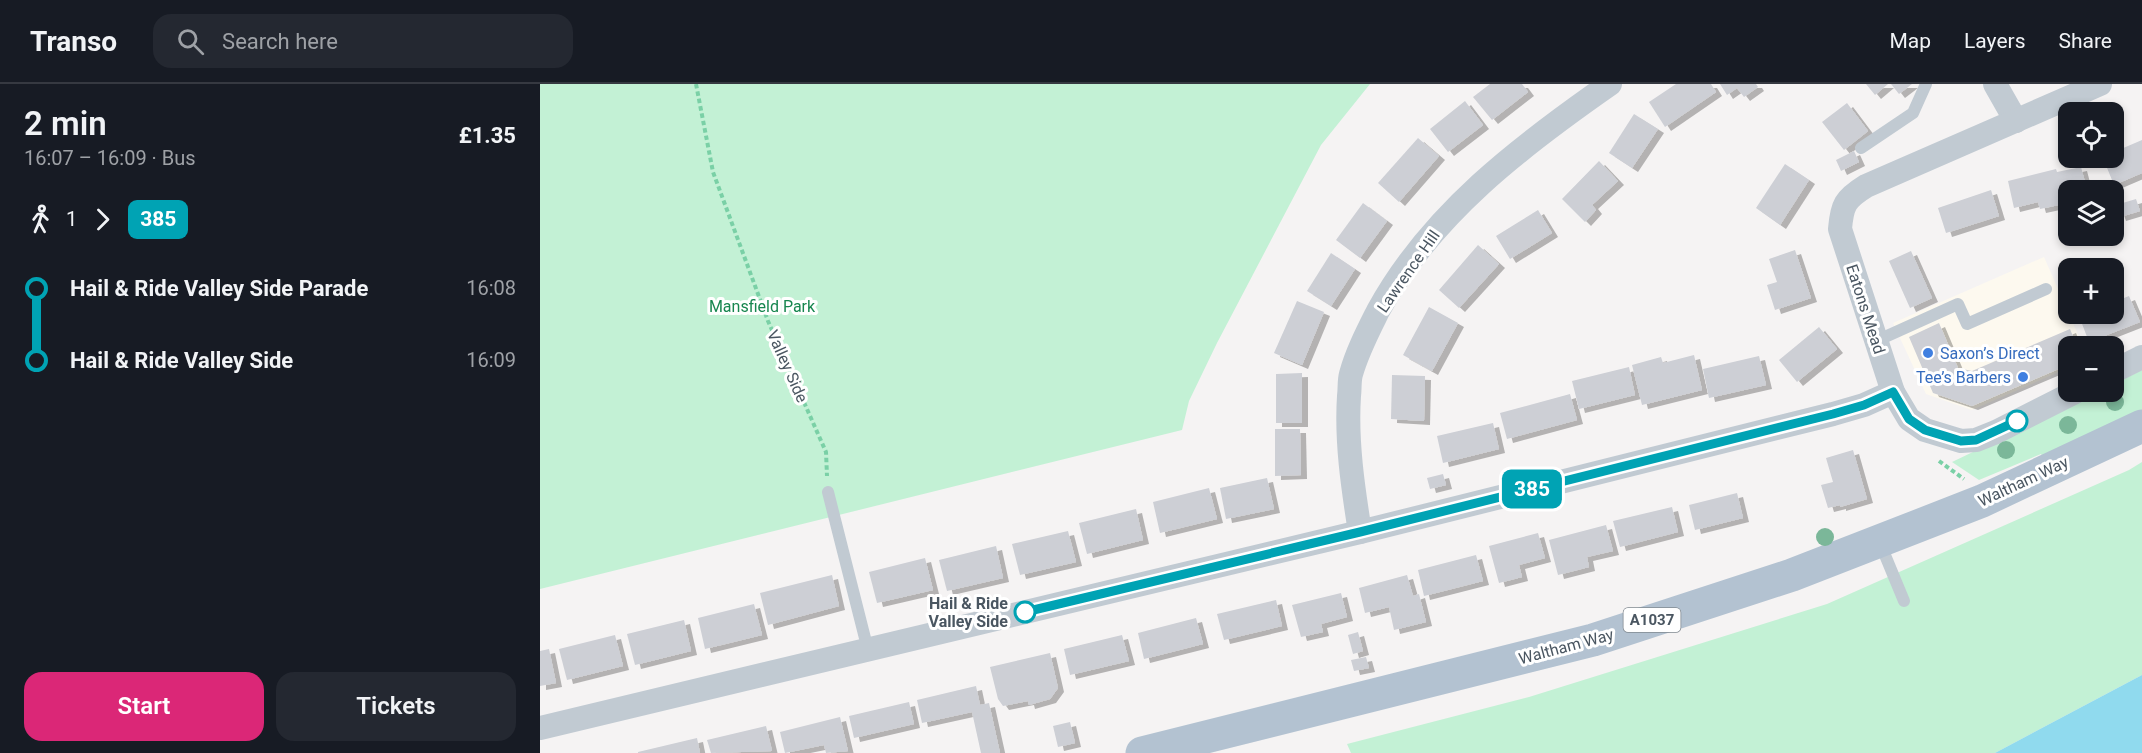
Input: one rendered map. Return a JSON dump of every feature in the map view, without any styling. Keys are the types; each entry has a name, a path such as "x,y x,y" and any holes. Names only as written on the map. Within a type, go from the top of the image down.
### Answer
{"main road":[{"name":"Waltham Way","path":"1142,753 1593,640 1792,575 1982,501 2142,426"}],"street":[{"name":"Lawrence Hill","path":"1360,532 1348,415 1351,375 1364,338 1389,292 1447,218 1492,173 1546,128 1610,84"},
{"path":"1995,84 2016,121"},
{"name":"Eatons Mead","path":"2058,401 1976,440 1961,441 1925,430 1909,419 1893,392 1840,229 1842,209 1850,196 1866,186 2016,121 2105,92"},
{"path":"2124,366 2142,357"},
{"path":"540,728 1360,532 1854,408 1893,392"}],"lane":[{"path":"1861,148 1913,113 1926,84"},
{"path":"1876,341 1958,304 1968,324 2046,289"},
{"path":"828,492 868,650"},
{"path":"1880,541 1904,601"}],"path":[{"name":"Valley Side","path":"696,84 717,183 768,321 826,452 828,492"}],"shaded area":[{"path":"2044,257 2058,289 2058,324 2073,324 2079,336 2058,336 2058,372 1972,410 1926,394 1893,323"}],"green space":[{"name":"Mansfield Park","path":"540,84 1370,84 1321,145 1217,343 1189,401 1182,430 540,589"},
{"path":"2142,370 2142,413 2044,460 2041,454 1979,480 1952,462 2077,402 2124,402 2124,379"},
{"path":"2142,462 2142,675 1995,753 1351,753 1347,744 1529,697 1827,604 2129,470"}],"water":[{"path":"2142,675 2142,753 1995,753"}],"building":[{"path":"1490,84 1522,84 1528,92 1492,120 1473,97"},
{"path":"1676,84 1711,84 1716,92 1665,127 1649,102"},
{"path":"1720,84 1756,84 1758,87 1744,97 1737,88 1727,95"},
{"path":"1866,84 1888,84 1875,95"},
{"path":"1891,84 1912,84 1899,94"},
{"path":"1465,101 1483,125 1448,152 1430,129"},
{"path":"1847,103 1868,131 1844,150 1822,122"},
{"path":"1634,114 1658,129 1632,168 1609,153"},
{"path":"1418,138 1439,156 1399,202 1378,183"},
{"path":"2142,140 2142,173 2124,181 2112,180 2107,168 2124,168 2124,148"},
{"path":"1854,151 1859,162 1841,171 1836,160"},
{"path":"1599,161 1618,181 1592,205 1596,210 1585,222 1562,199"},
{"path":"1785,164 1809,180 1780,225 1756,208"},
{"path":"2081,168 2084,180 2058,180 2058,205 2040,209 2038,202 2014,208 2008,181 2056,169 2057,172"},
{"path":"1991,190 1999,216 1946,233 1938,208"},
{"path":"2136,199 2140,211 2124,216 2124,203"},
{"path":"1363,203 1387,221 1360,258 1336,240"},
{"path":"1538,210 1552,233 1510,259 1496,236"},
{"path":"1478,245 1499,264 1459,308 1439,290"},
{"path":"1795,250 1811,298 1775,310 1767,285 1777,282 1769,259"},
{"path":"1911,251 1932,298 1910,308 1889,261"},
{"path":"1331,253 1355,269 1331,306 1307,291"},
{"path":"2129,296 2140,322 2104,336 2087,336 2082,324 2124,324 2124,298"},
{"path":"1297,301 1324,312 1302,365 1274,353"},
{"path":"1429,307 1458,323 1432,371 1403,355"},
{"path":"1939,323 1958,368 1972,371 2070,329 2073,336 2058,336 2058,369 1972,406 1933,393 1909,337"},
{"path":"1819,327 1837,349 1797,382 1779,360"},
{"path":"1694,355 1702,390 1642,405 1632,365 1661,357 1663,363"},
{"path":"1759,356 1766,385 1709,398 1703,369"},
{"path":"1629,367 1635,395 1579,409 1572,381"},
{"path":"1302,373 1302,423 1276,423 1276,374"},
{"path":"1392,375 1425,376 1424,421 1391,419"},
{"path":"1570,394 1577,420 1507,439 1500,413"},
{"path":"1493,423 1499,449 1443,463 1437,436"},
{"path":"1275,429 1300,429 1301,475 1275,476"},
{"path":"1853,450 1867,499 1828,508 1821,485 1833,482 1826,458"},
{"path":"1443,474 1446,485 1430,489 1427,478"},
{"path":"1267,478 1274,509 1226,519 1220,488"},
{"path":"1209,488 1217,519 1160,533 1153,502"},
{"path":"1737,493 1743,518 1695,530 1689,505"},
{"path":"1672,507 1678,532 1620,547 1613,521"},
{"path":"1136,509 1143,540 1087,554 1079,523"},
{"path":"1606,525 1613,551 1587,557 1589,567 1558,575 1549,540"},
{"path":"1068,531 1076,562 1020,575 1012,544"},
{"path":"1538,533 1545,558 1519,565 1522,577 1499,583 1489,546"},
{"path":"996,546 1003,578 947,591 939,560"},
{"path":"1476,555 1483,581 1424,596 1418,570"},
{"path":"925,558 933,590 877,603 869,572"},
{"path":"832,575 839,606 768,625 760,593"},
{"path":"1407,575 1413,596 1419,594 1426,622 1394,630 1389,607 1365,613 1359,588"},
{"path":"1341,593 1347,617 1321,624 1323,632 1301,637 1292,605"},
{"path":"1276,600 1282,626 1224,640 1217,614"},
{"path":"754,604 762,635 705,649 698,618"},
{"path":"1196,618 1203,644 1144,659 1138,633"},
{"path":"684,620 691,651 635,665 627,634"},
{"path":"1358,632 1363,651 1353,654 1348,635"},
{"path":"615,635 623,666 567,680 559,649"},
{"path":"1122,635 1129,661 1070,675 1064,649"},
{"path":"549,649 556,683 540,686 540,651"},
{"path":"1050,653 1058,688 1050,699 1029,705 1028,701 1003,706 998,699 990,667"},
{"path":"1366,657 1369,668 1354,671 1351,660"},
{"path":"976,686 980,705 989,703 1000,753 981,753 972,712 922,723 917,700"},
{"path":"909,702 914,724 854,738 849,716"},
{"path":"840,717 848,751 826,753 824,745 785,753 780,732"},
{"path":"1070,722 1075,743 1058,747 1053,726"},
{"path":"766,726 772,751 711,753 707,740"},
{"path":"697,738 700,753 638,753 638,752"}],"bus line":[{"name":"385","path":"1025,612 1360,532 1833,414 1864,405 1893,392 1909,419 1925,430 1961,441 1976,440 2017,421"}],"place":[{"name":"Saxon’s Direct","path":"1928,353"},
{"name":"Tee’s Barbers","path":"2023,377"},
{"name":"Hail & Ride Valley Side","path":"1025,612"}]}
